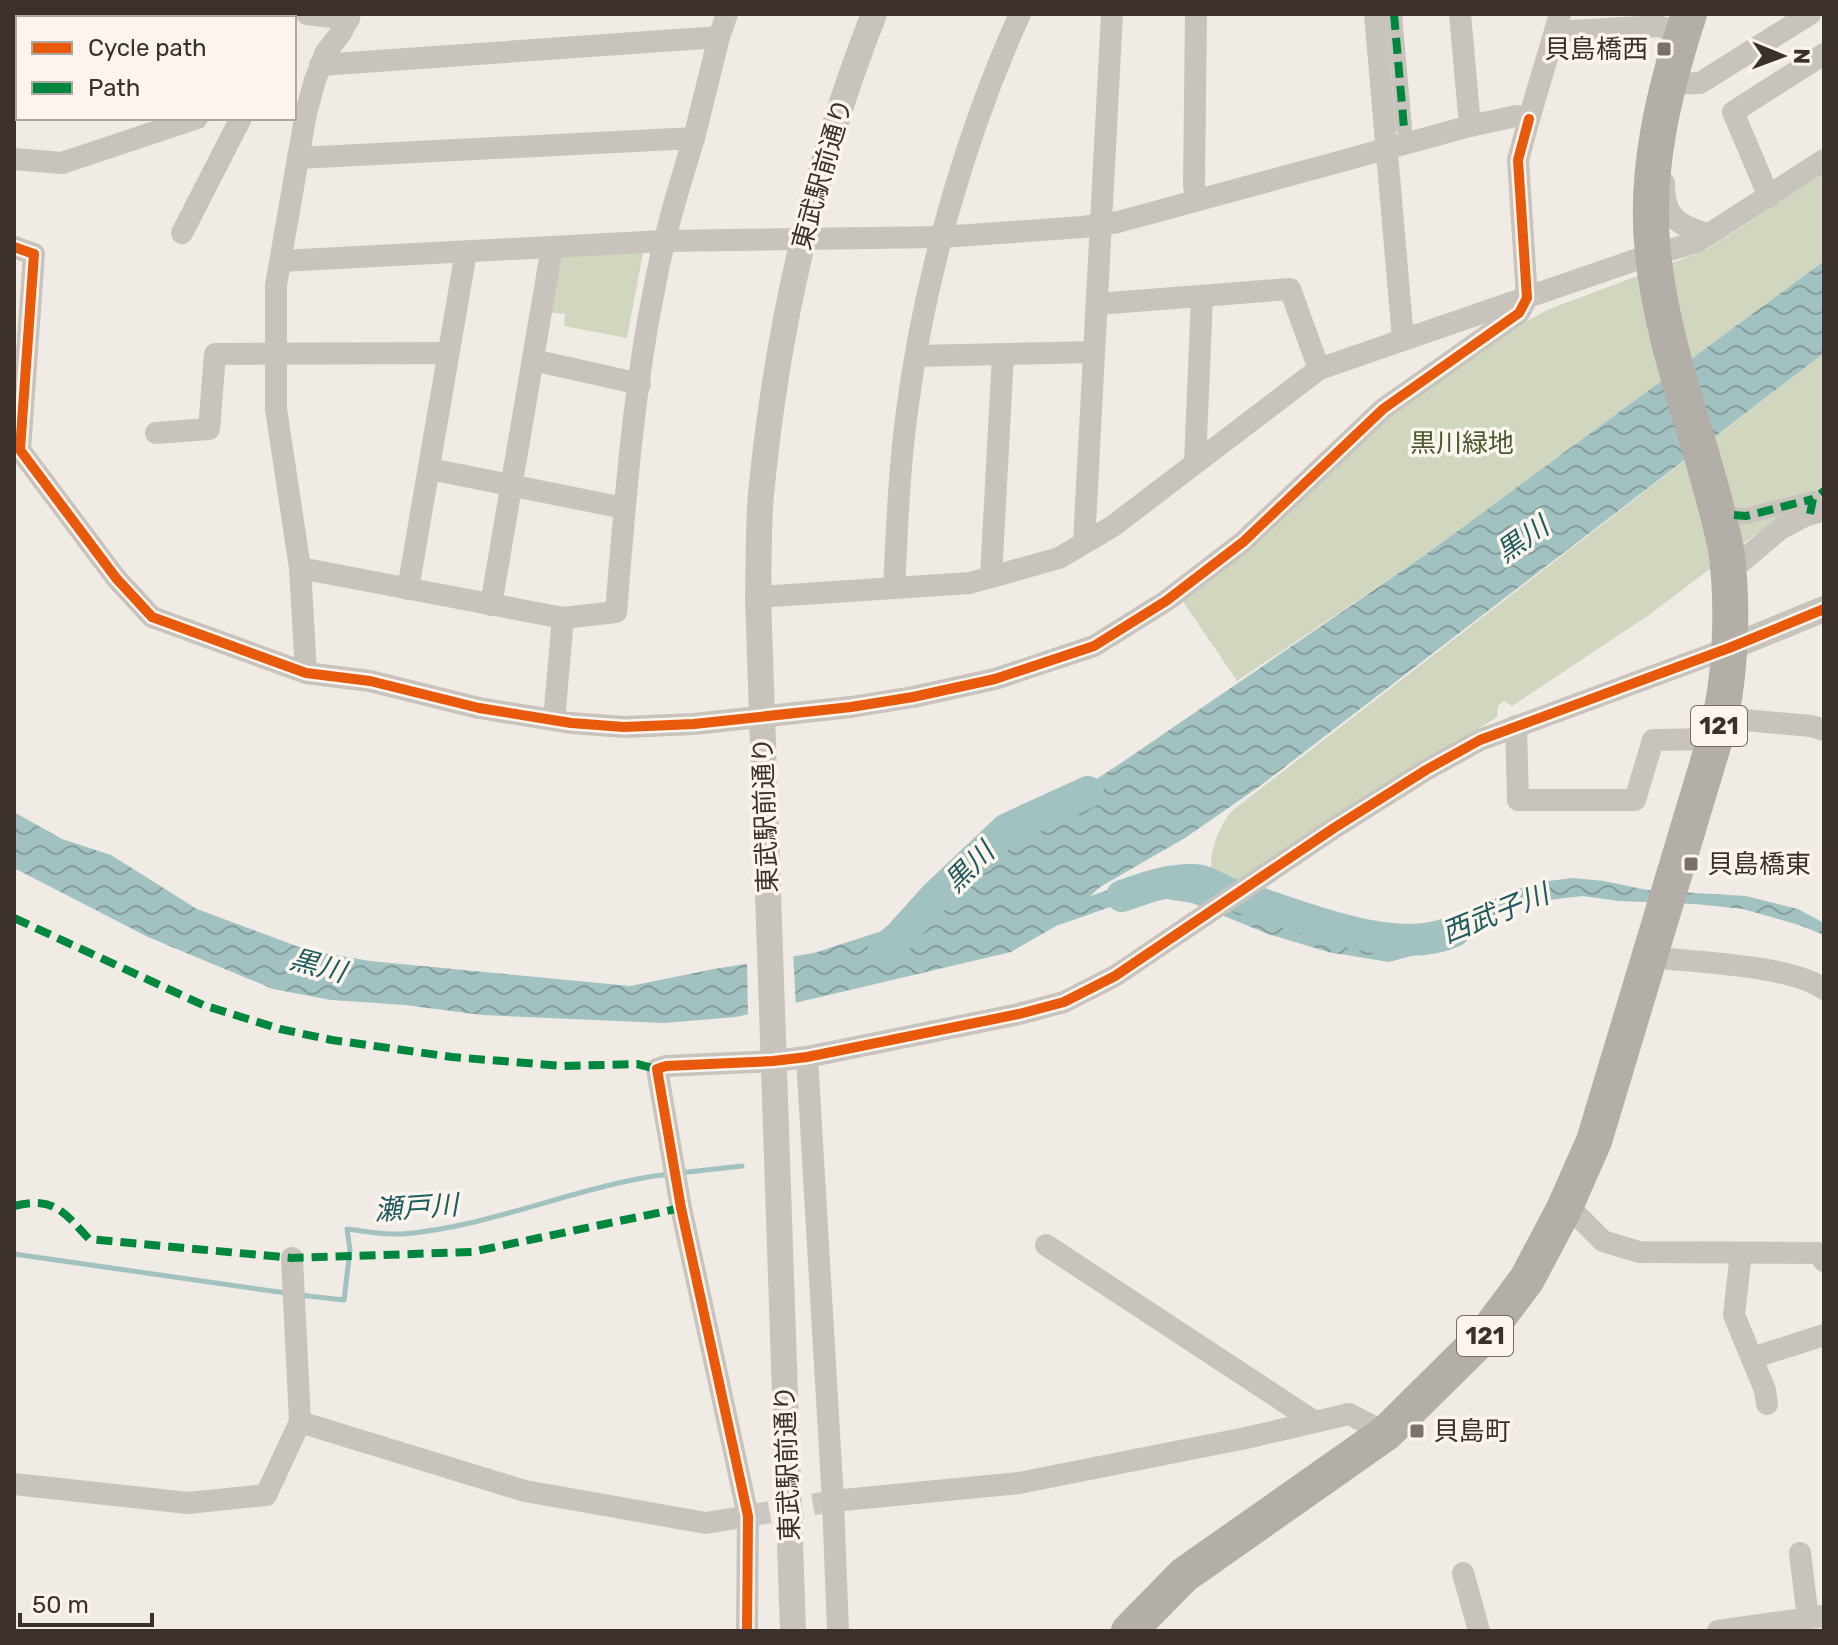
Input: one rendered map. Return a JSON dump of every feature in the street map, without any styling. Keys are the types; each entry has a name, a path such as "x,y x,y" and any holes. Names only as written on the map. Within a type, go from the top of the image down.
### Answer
{"highway":[{"name":"121","path":"1129,1631 1184,1575 1386,1433 1486,1334 1527,1279 1594,1141 1718,729 1729,648 1728,568 1715,502 1666,329 1654,263 1654,157 1664,101 1686,24"}],"street":[{"path":"307,14 350,16"},
{"path":"300,568 563,618 616,612 624,508 654,288 664,241 727,14"},
{"name":"東武駅前通り","path":"793,1631 758,597 761,497 782,334 802,240 828,144 874,14"},
{"path":"894,588 901,462 916,356 942,237 983,108 1020,14"},
{"path":"1084,543 1112,14"},
{"path":"1196,14 1196,201"},
{"path":"1375,14 1403,339"},
{"path":"1394,14 1404,128"},
{"path":"1460,14 1470,126"},
{"path":"1707,234 1680,225 1668,208 1664,193 1664,101 1700,83 1810,14"},
{"path":"306,673 300,568 276,409 276,285 310,77 350,16"},
{"path":"14,247 34,254 20,450 116,578 152,617 306,673 370,681 479,708 624,727 762,723 957,688 1071,656 1112,637 1166,601 1243,542 1383,409 1519,313 1527,298 1518,160 1558,23 1686,24"},
{"path":"310,77 719,37"},
{"path":"1769,197 1733,112 1824,54"},
{"path":"281,261 664,241 942,237 1101,225 1387,151 1470,126 1516,116 1529,119"},
{"path":"14,159 62,163 191,120"},
{"path":"182,233 240,120"},
{"path":"298,158 694,138"},
{"path":"758,597 970,583 1059,558 1113,526 1319,369 1527,298 1654,263 1697,242 1824,160"},
{"path":"491,605 552,247"},
{"path":"408,589 466,252"},
{"path":"1097,304 1290,289 1319,369"},
{"path":"1195,463 1202,297"},
{"path":"916,356 1094,352"},
{"path":"156,433 209,429 215,354 448,353"},
{"path":"991,577 1003,355"},
{"path":"533,360 640,384"},
{"path":"430,469 624,508"},
{"path":"1728,568 1818,504"},
{"path":"1734,515 1746,516 1818,504"},
{"path":"747,1631 748,1516 681,1208 657,1069 773,1054 807,1057 1064,1002 1115,976 1322,836 1426,770 1480,740 1729,648 1824,609"},
{"path":"554,720 563,618"},
{"path":"1516,726 1518,800 1635,800 1653,740 1718,729 1811,726 1824,730"},
{"path":"1649,957 1775,971 1813,981 1824,989"},
{"path":"807,1057 838,1631"},
{"path":"1566,1204 1603,1241 1639,1252 1818,1253 1824,1261"},
{"path":"1046,1245 1315,1422"},
{"path":"1741,1253 1734,1315 1765,1390 1767,1404"},
{"path":"14,1484 188,1503 266,1495 300,1422 292,1258"},
{"path":"1752,1358 1824,1335"},
{"path":"833,1501 1019,1483 1246,1438 1349,1414 1386,1433"},
{"path":"300,1422 525,1491 706,1523 748,1516"},
{"path":"1718,1631 1816,1617 1800,1553"},
{"path":"1463,1573 1479,1631"}],"green space":[{"name":"黒川緑地","path":"1824,173 1824,261 1425,555 1237,681 1182,600 1342,455 1481,347 1547,310 1706,250"},
{"path":"644,247 627,338 564,326 565,314 548,312 556,260 566,251"},
{"path":"1824,353 1824,502 1772,522 1649,615 1512,706 1504,701 1498,706 1497,717 1230,889 1216,883 1211,871 1213,852 1219,833 1233,810"}],"water":[{"path":"1824,261 1824,353 1260,786 1185,838 1100,887 1090,896 1126,884 1195,886 1259,914 1385,948 1404,945 1436,932 1472,915 1500,895 1540,882 1573,878 1647,890 1746,896 1798,909 1824,923 1824,935 1743,909 1583,896 1513,904 1467,935 1389,962 1328,952 1268,934 1192,903 1147,896 1056,926 1011,952 736,1017 664,1023 482,1015 331,1000 273,989 148,937 14,868 14,812 62,839 111,855 197,909 307,950 370,961 630,986 814,953 922,918 1011,835 1425,555"}],"pier":[{"path":"793,952 796,1008 748,1019 747,959"}],"waterway":[{"name":"黒川","path":"884,949 1007,829 1088,792"},
{"name":"西武子川","path":"1122,896 1166,883 1198,880 1341,930 1402,940 1429,938 1454,931"},
{"name":"瀬戸川","path":"679,1173 742,1166"},
{"name":"瀬戸川","path":"300,1295 344,1300 350,1250 347,1229 396,1234 437,1230 602,1187 669,1174"},
{"name":"瀬戸川","path":"14,1254 286,1293"}],"tunnel":[{"path":"748,1516 833,1501"}],"marked path":[{"path":"1394,14 1404,128"},
{"path":"1810,514 1813,499 1824,491"},
{"path":"1734,515 1746,516 1813,499"},
{"path":"14,918 203,1005 280,1029 332,1040 452,1057 563,1066 637,1064 657,1069"},
{"path":"14,1206 28,1203 49,1205 65,1214 89,1239 292,1258 472,1252 681,1208"}],"cycle path":[{"path":"14,247 34,254 20,450 116,578 152,617 306,673 370,681 479,708 571,723 624,727 694,724 851,707 995,679 1094,646 1166,601 1243,542 1383,409 1519,313 1527,298 1518,160 1529,119"},
{"path":"747,1631 748,1516 681,1208 657,1069 807,1057 1064,1002 1115,976 1334,828 1480,740 1729,648 1824,609"}],"place":[{"name":"貝島橋西","path":"1664,49"},
{"name":"貝島橋東","path":"1691,864"},
{"name":"貝島町","path":"1417,1431"}]}
